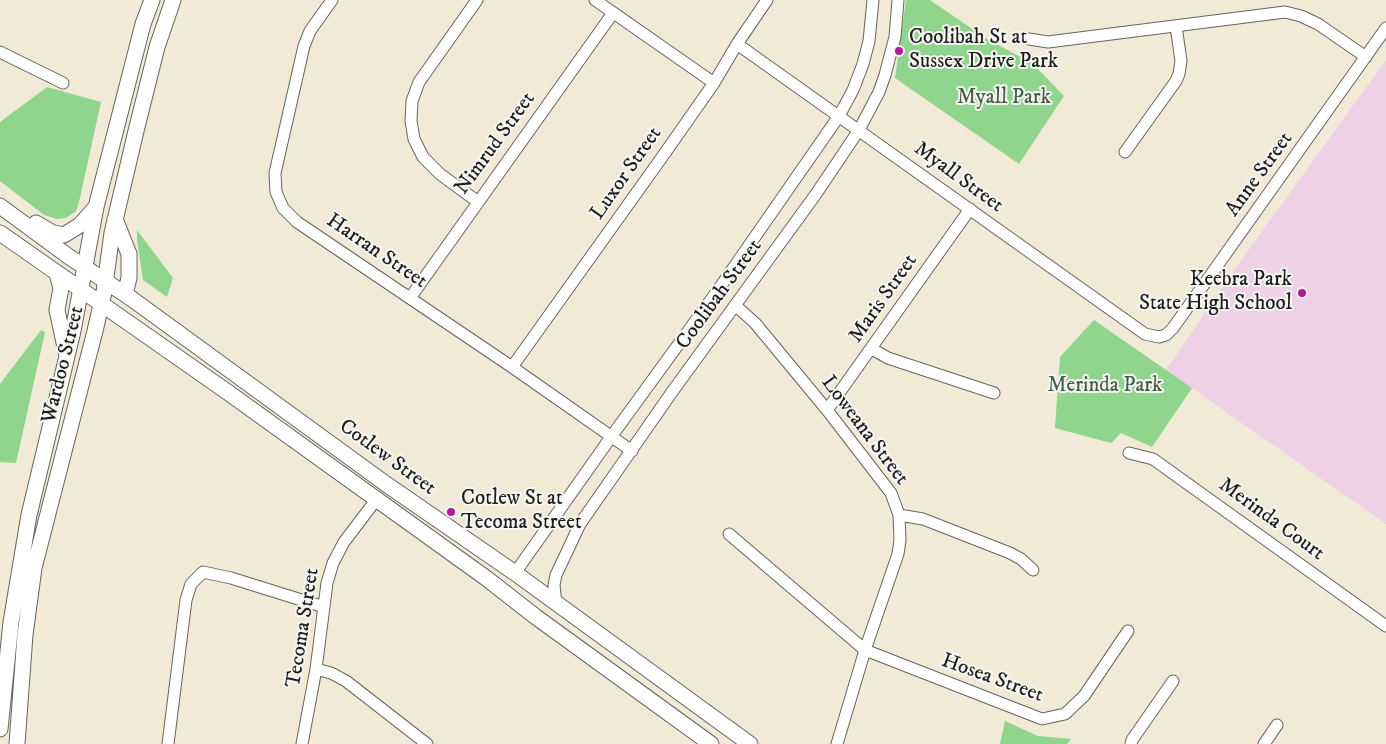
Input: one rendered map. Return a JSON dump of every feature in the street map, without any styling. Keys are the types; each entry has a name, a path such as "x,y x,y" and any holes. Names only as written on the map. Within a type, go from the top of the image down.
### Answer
{"main road":[{"name":"Wardoo Street","path":"0,729 10,622 28,515 67,356 96,207 143,24 152,0"},
{"name":"Wardoo Street","path":"17,744 25,635 34,568 101,304 115,219 157,47 172,0"},
{"path":"4,210 28,217 52,233 64,235 80,225 96,207"},
{"name":"Cotlew Street","path":"4,210 125,294 386,484 515,573 750,744"},
{"path":"115,219 129,254 129,278 125,294"},
{"name":"Cotlew Street","path":"0,233 486,578 536,617 711,744"},
{"path":"57,274 61,288 57,310 67,356"},
{"path":"515,573 511,582 513,592 528,604 536,617"}],"street":[{"name":"Harran Street","path":"332,0 310,30 304,46 275,173 276,192 283,208 297,222 512,367 632,451"},
{"path":"477,0 419,82 412,101 411,121 414,139 423,157 440,174 478,202"},
{"path":"595,0 714,83"},
{"name":"Luxor Street","path":"512,367 714,83 737,44 767,0"},
{"name":"Coolibah Street","path":"515,573 712,298 839,116 853,90 863,64 869,41 873,0"},
{"name":"Coolibah Street","path":"556,604 555,580 566,551 580,524 859,130 875,100 885,75 895,37 898,0"},
{"path":"1029,39 1048,42 1276,12 1293,13 1318,24 1366,57"},
{"name":"Nimrud Street","path":"410,298 613,13"},
{"path":"1125,152 1176,82 1181,60 1176,26"},
{"name":"Anne Street","path":"1159,338 1166,335 1173,328 1386,28"},
{"name":"Myall Street","path":"737,44 1145,334 1159,338"},
{"path":"0,52 63,83"},
{"name":"Maris Street","path":"827,410 970,209"},
{"name":"Loweana Street","path":"736,306 755,323 827,410 891,493 899,515 898,554 865,650 837,744"},
{"path":"872,349 888,358 994,393"},
{"name":"Merinda Court","path":"1129,453 1153,459 1386,626"},
{"name":"Tecoma Street","path":"302,744 316,669 327,583 333,563 344,542 376,500"},
{"path":"899,515 923,519 1010,553 1021,559 1032,570"},
{"name":"Hosea Street","path":"729,534 865,650 1042,719 1065,714 1084,696 1128,631"},
{"path":"168,744 186,600 191,584 203,572 231,578 324,607"},
{"path":"316,669 331,673 346,681 427,744"},
{"path":"1131,744 1173,681"},
{"path":"1264,744 1278,725"}],"shaded area":[{"name":"Keebra Park State High School","path":"1386,60 1386,524 1166,370 1237,266"}],"green space":[{"name":"Myall Park","path":"906,0 930,0 987,39 1032,63 1064,96 1019,164 895,78"},
{"path":"47,87 101,102 76,211 66,218 57,219 44,215 0,181 0,122"},
{"path":"137,230 173,278 167,297 143,280"},
{"name":"Merinda Park","path":"1094,320 1192,388 1152,447 1121,433 1111,443 1055,428 1060,357"},
{"path":"41,330 45,332 16,463 0,462 0,384"},
{"path":"1005,721 1038,736 1071,739 1067,744 1000,744"}],"place":[{"name":"Coolibah St at Sussex Drive Park","path":"899,51"},
{"name":"Keebra Park State High School","path":"1302,293"},
{"name":"Cotlew St at Tecoma Street","path":"451,512"}]}
